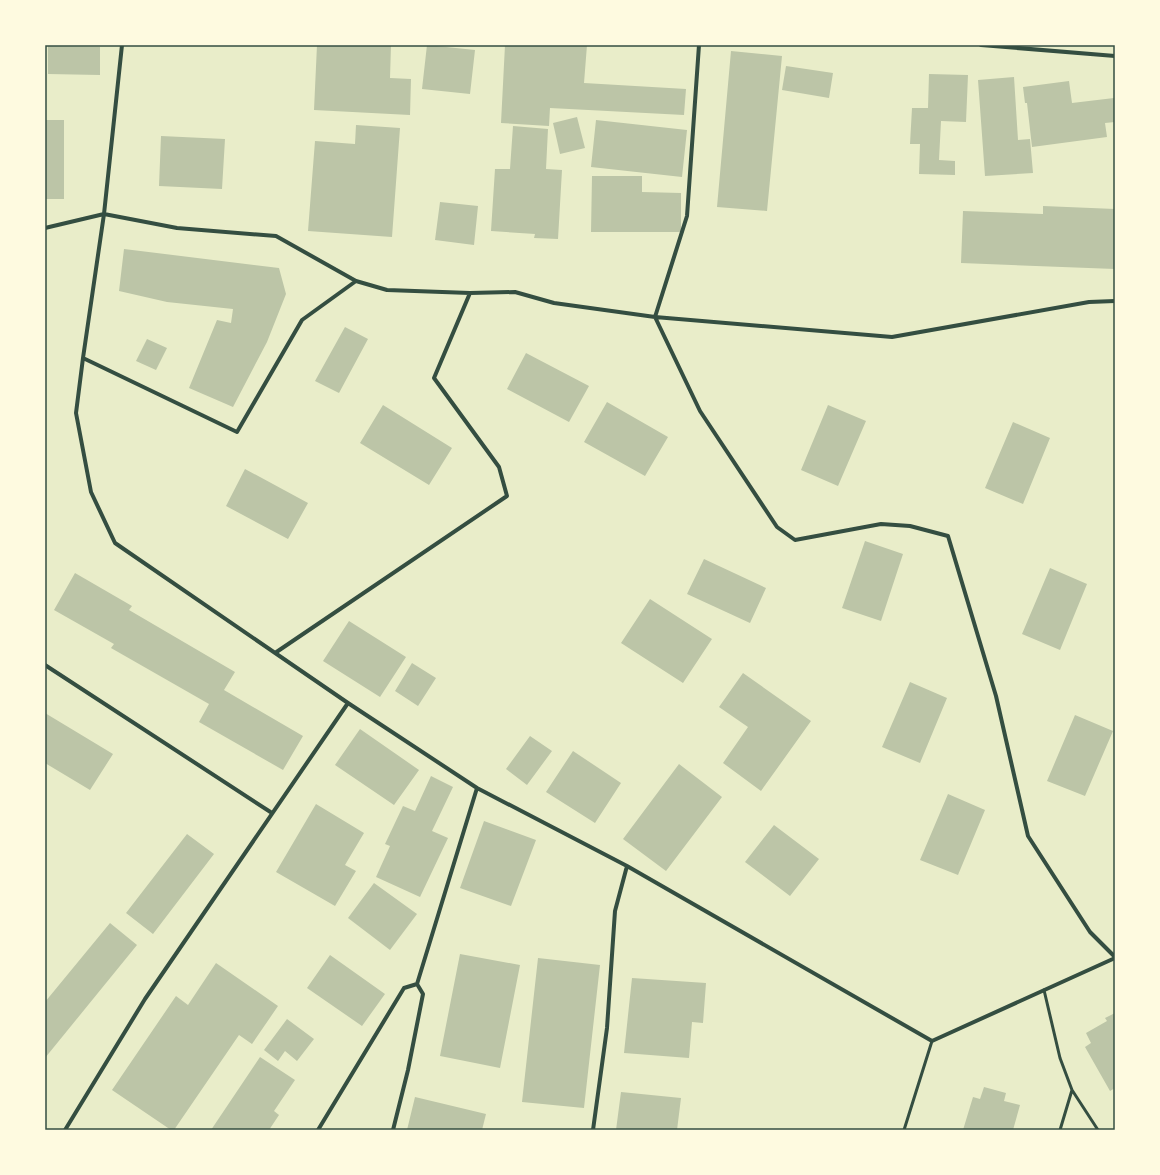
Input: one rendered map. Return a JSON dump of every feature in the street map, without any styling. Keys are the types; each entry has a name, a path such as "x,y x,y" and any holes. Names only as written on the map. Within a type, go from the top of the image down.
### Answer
{"street":[{"path":"122,45 104,214 82,358 76,413 91,492 115,543 348,703 477,788 627,866 932,1041 1115,957 1090,932 1028,836 996,696 948,536 910,526 881,524 795,540 777,528 700,411 655,316 688,216 699,45"},
{"path":"981,45 1115,56"},
{"path":"45,228 104,214 177,228 276,236 356,281 387,290 470,293 515,292 554,303 655,316 892,337 1089,302 1115,301"},
{"path":"82,358 237,432 302,320 356,281"},
{"path":"275,653 507,496 499,467 434,378 470,293"},
{"path":"45,665 272,813"},
{"path":"66,1130 145,999 348,703"},
{"path":"393,1130 408,1070 423,994 417,984 477,788"},
{"path":"593,1130 607,1028 615,911 627,866"},
{"path":"318,1130 404,988 417,984"}],"lane":[{"path":"1044,990 1060,1058 1072,1090 1098,1130"},
{"path":"904,1130 932,1041"},
{"path":"1060,1130 1072,1090"}],"building":[{"path":"317,45 391,45 390,78 411,79 410,115 314,110"},
{"path":"427,45 475,50 470,94 422,89"},
{"path":"505,45 587,45 584,83 686,89 684,115 550,108 549,126 501,123"},
{"path":"48,46 100,47 100,75 48,74"},
{"path":"731,51 782,56 767,211 717,207"},
{"path":"786,66 833,73 829,98 782,90"},
{"path":"929,74 968,75 966,122 941,121 939,160 955,161 955,175 919,174 920,144 910,144 912,108 928,108"},
{"path":"1014,77 1018,140 1030,139 1033,173 985,176 978,80"},
{"path":"1069,81 1072,103 1114,98 1115,122 1105,123 1107,137 1032,147 1027,103 1025,103 1023,87"},
{"path":"577,117 585,148 560,154 553,123"},
{"path":"45,120 64,120 64,199 45,199"},
{"path":"596,120 687,130 682,177 591,167"},
{"path":"356,125 400,128 392,237 308,231 315,141 355,144"},
{"path":"513,126 548,129 546,169 562,170 558,239 534,238 535,234 491,231 495,169 510,169"},
{"path":"161,136 225,139 222,189 159,186"},
{"path":"592,176 642,176 642,192 681,193 681,232 591,232"},
{"path":"440,202 478,206 474,245 435,240"},
{"path":"1043,206 1115,209 1115,269 961,263 963,211 1043,214"},
{"path":"124,249 279,268 286,294 267,342 233,407 189,388 217,320 231,323 233,309 167,302 119,291"},
{"path":"345,327 368,339 339,393 315,381"},
{"path":"147,339 167,348 156,370 136,361"},
{"path":"526,353 589,386 569,422 507,389"},
{"path":"607,402 668,437 645,476 584,442"},
{"path":"383,405 452,448 429,485 360,443"},
{"path":"828,405 866,421 838,486 801,470"},
{"path":"1013,422 1050,438 1023,504 985,488"},
{"path":"245,469 308,503 288,539 226,506"},
{"path":"865,541 903,554 881,621 842,608"},
{"path":"704,559 766,588 750,623 687,594"},
{"path":"1050,568 1087,584 1060,650 1022,634"},
{"path":"75,573 132,606 129,610 235,672 224,690 303,736 283,770 199,722 209,704 111,648 114,644 54,610"},
{"path":"650,599 712,639 683,683 621,643"},
{"path":"349,621 406,657 380,697 323,661"},
{"path":"412,663 436,678 418,706 395,691"},
{"path":"743,673 811,721 761,791 723,763 748,727 719,707"},
{"path":"910,682 947,698 920,763 882,747"},
{"path":"45,713 113,754 90,790 45,763"},
{"path":"1075,715 1113,731 1085,796 1047,781"},
{"path":"360,729 419,770 394,805 335,765"},
{"path":"530,736 552,751 527,785 506,769"},
{"path":"573,751 621,783 595,823 546,792"},
{"path":"679,764 722,797 666,871 623,839"},
{"path":"431,776 453,787 432,831 448,838 420,897 376,877 390,846 385,844 403,806 415,811"},
{"path":"948,794 985,810 958,875 920,860"},
{"path":"316,804 364,833 345,865 356,871 335,906 276,872"},
{"path":"484,821 536,840 511,906 460,888"},
{"path":"774,825 819,859 790,896 745,862"},
{"path":"187,834 214,854 153,934 126,913"},
{"path":"374,883 417,914 390,950 348,918"},
{"path":"110,923 137,945 45,1058 45,1002"},
{"path":"460,954 520,965 500,1068 440,1056"},
{"path":"330,955 385,994 362,1026 307,988"},
{"path":"538,958 600,965 584,1108 522,1102"},
{"path":"216,963 278,1006 252,1044 239,1035 174,1130 171,1130 112,1090 176,996 188,1005"},
{"path":"632,978 706,983 703,1023 692,1022 689,1058 624,1053"},
{"path":"1115,1013 1115,1088 1110,1091 1085,1047 1091,1043 1086,1033 1107,1021 1105,1018"},
{"path":"287,1019 314,1039 297,1061 285,1051 278,1061 264,1050"},
{"path":"260,1057 295,1080 274,1111 279,1115 269,1130 211,1130"},
{"path":"984,1087 1006,1093 1004,1101 1020,1105 1013,1130 963,1130 973,1097 980,1099"},
{"path":"621,1092 681,1098 677,1130 616,1130"},
{"path":"415,1097 486,1114 482,1130 407,1130"}]}
